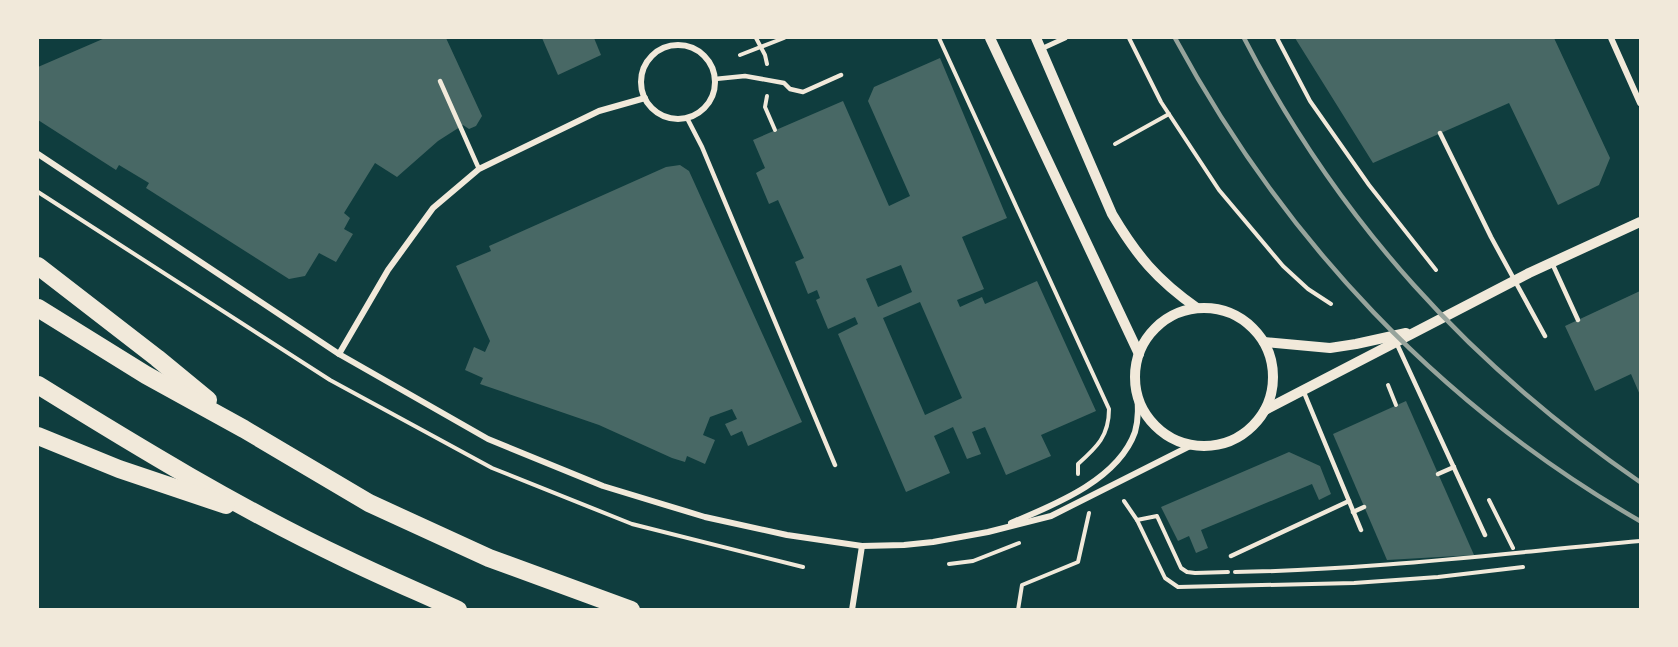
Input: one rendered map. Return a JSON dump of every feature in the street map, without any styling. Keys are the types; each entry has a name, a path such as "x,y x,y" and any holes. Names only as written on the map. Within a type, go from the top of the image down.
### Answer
{"highway":[{"path":"38,266 244,429"},
{"path":"38,308 146,375 244,429 369,503 489,558 631,609"},
{"path":"38,385 148,453 270,520 345,558 458,609"},
{"path":"38,436 119,469 270,520"}],"street":[{"path":"990,38 1139,354"},
{"path":"1036,38 1112,214 1126,238 1150,270 1197,308"},
{"path":"1041,49 1065,38"},
{"path":"1611,38 1641,103"},
{"path":"674,45 686,46 706,58 712,67 715,79 714,92 708,104 687,118 675,119 662,116 652,109 645,98 641,87 642,75 646,64 663,48 674,45"},
{"path":"339,354 388,270 433,208 479,169 599,111 645,98"},
{"path":"38,154 339,354 488,439 603,486 705,517 787,535 862,546 904,545 988,532 1051,516 1192,445"},
{"path":"1265,410 1515,280 1641,222"},
{"path":"988,532 1041,510 1108,471 1125,451 1135,433 1138,416 1136,367 1139,354 1148,336 1162,322 1178,312 1197,308 1220,309 1240,317 1254,328 1271,358 1272,393 1265,410 1252,427 1234,439 1214,445 1192,445 1177,441 1163,433 1151,422 1137,391"},
{"path":"1264,342 1330,348 1422,329"},
{"path":"852,609 862,546"}],"lane":[{"path":"715,79 745,76 784,83 795,92 802,92 841,75"},
{"path":"440,81 479,169"},
{"path":"687,118 702,147 835,465"},
{"path":"1440,133 1545,336"},
{"path":"1552,263 1578,320"},
{"path":"1396,342 1485,535"},
{"path":"1303,390 1361,530"},
{"path":"1438,474 1454,467"},
{"path":"1231,556 1349,501"},
{"path":"1353,512 1364,507"}],"path":[{"path":"740,56 784,38"},
{"path":"939,38 1109,409 1109,423 1100,442 1078,464 1077,471"},
{"path":"1129,38 1169,114 1219,190 1283,266 1308,289 1331,304"},
{"path":"1278,38 1310,101 1369,185 1436,270"},
{"path":"1115,144 1169,114"},
{"path":"1388,385 1396,405"},
{"path":"1124,501 1137,520 1165,578 1178,587 1354,583 1522,567"},
{"path":"1018,609 1022,585 1078,562 1089,516"},
{"path":"1137,520 1156,516 1181,568 1195,573 1370,567 1641,541"}],"building":[{"path":"105,38 446,38 482,116 476,126 469,129 463,125 438,141 397,177 375,163 344,213 350,218 344,229 353,234 336,262 319,253 305,276 289,279 146,188 149,183 119,165 116,170 38,120 38,67"},
{"path":"542,38 594,38 601,55 558,75"},
{"path":"1295,38 1554,38 1610,158 1599,185 1558,205 1509,103 1373,163"},
{"path":"940,58 1007,218 962,237 984,289 957,300 960,307 982,297 985,304 1037,281 1096,411 1041,435 1051,456 1006,475 985,427 972,432 981,454 967,459 953,427 934,436 950,473 906,492 838,334 858,324 855,317 828,329 816,300 820,298 817,290 808,294 795,262 804,258 778,200 769,204 756,173 765,168 753,140 843,101 889,206 910,196 868,101 874,87","holes":["901,265 912,292 878,307 866,279","920,302 962,398 925,415 883,318"]},
{"path":"680,165 689,171 802,422 748,446 742,431 731,436 725,424 737,419 732,409 710,417 703,435 715,440 705,464 687,456 685,462 672,458 599,425 480,384 483,378 465,370 474,347 485,352 490,341 456,266 491,251 489,246 666,167"},
{"path":"1640,291 1640,395 1631,374 1595,391 1565,326"},
{"path":"1406,401 1474,555 1387,560 1333,434"},
{"path":"1289,452 1320,466 1331,494 1319,500 1312,484 1201,530 1208,548 1196,553 1189,536 1178,541 1161,507"}],"railway":[{"path":"1175,38 1218,112 1266,183 1317,249 1373,312 1434,371 1498,425 1567,476 1640,521"},
{"path":"1244,38 1281,105 1322,169 1366,228 1414,285 1465,339 1520,389 1578,437 1640,482"}]}
